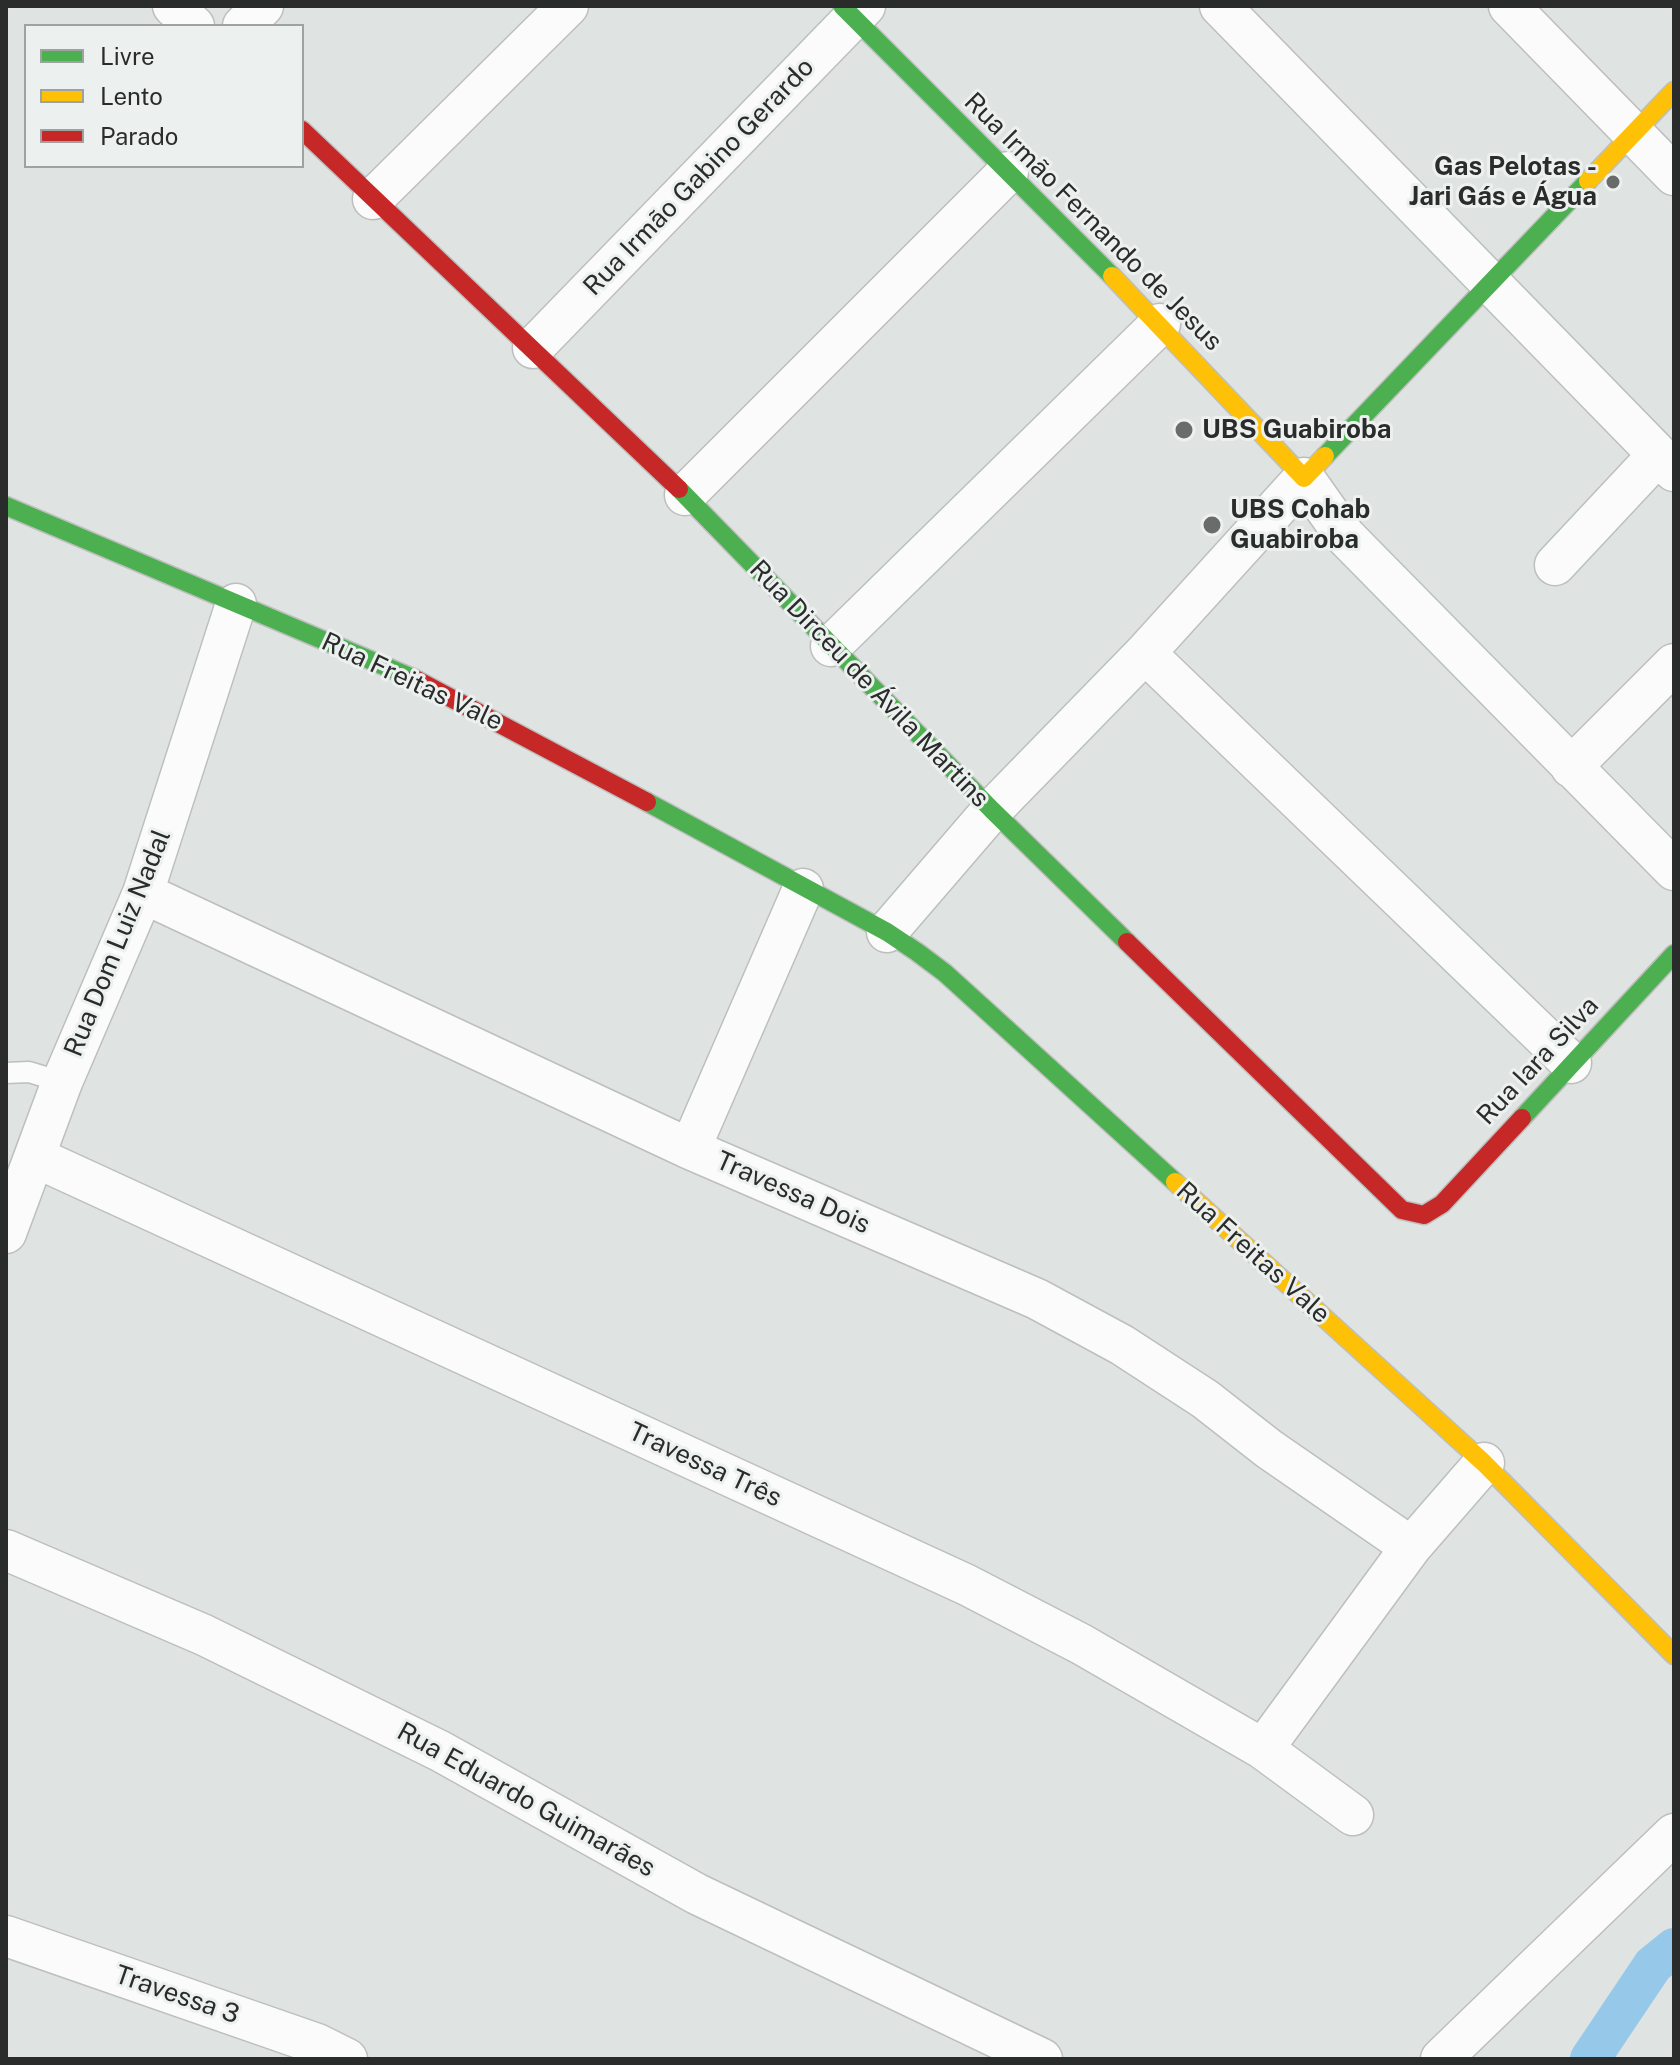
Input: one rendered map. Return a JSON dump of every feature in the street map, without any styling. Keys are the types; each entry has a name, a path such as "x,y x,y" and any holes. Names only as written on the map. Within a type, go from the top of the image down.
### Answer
{"street":[{"path":"173,6 192,24"},
{"path":"245,24 263,6"},
{"path":"373,199 568,6"},
{"path":"1220,6 1666,463 1555,565"},
{"path":"1509,6 1630,134 1674,175"},
{"name":"Rua Irmão Fernando de Jesus","path":"854,10 1008,172 1160,324 1304,478"},
{"name":"Rua Irmão Gabino Gerardo","path":"533,348 854,10"},
{"path":"887,932 992,810 1145,653 1304,478 1674,91"},
{"name":"Rua Dirceu de Ávila Martins","path":"304,132 685,495 992,810 1402,1210 1424,1215 1442,1204"},
{"path":"685,495 1008,172"},
{"path":"831,646 1160,324"},
{"path":"1304,478 1345,536 1674,870"},
{"name":"Rua Freitas Vale","path":"6,506 436,688 887,932 945,973 1484,1463 1674,1655"},
{"name":"Rua Dom Luiz Nadal","path":"6,1233 62,1082 143,893 236,604"},
{"path":"1145,653 1571,1063"},
{"path":"1571,767 1674,664"},
{"path":"690,1149 803,889"},
{"name":"Travessa Dois","path":"143,893 690,1149 1037,1299 1122,1345 1205,1399 1411,1547"},
{"name":"Rua Iara Silva","path":"1442,1204 1674,954"},
{"name":"Travessa Três","path":"35,1157 967,1585 1081,1644 1263,1749 1353,1815"},
{"path":"1263,1749 1411,1547 1484,1463"},
{"name":"Rua Eduardo Guimarães","path":"6,1550 204,1635 384,1723 697,1894 1042,2059"},
{"path":"1441,2059 1674,1834"},
{"name":"Travessa 3","path":"6,1936 325,2054"}],"lane":[{"path":"6,1073 29,1072 62,1082"}],"waterway":[{"path":"1590,2059 1653,1965 1674,1948"}],"traffic: fast":[{"path":"842,6 1112,276"},
{"path":"1325,456 1588,181"},
{"path":"679,489 992,810 1127,942"},
{"path":"6,506 415,679"},
{"path":"647,802 887,932 917,952 945,973 1175,1182"},
{"path":"1522,1118 1674,954"}],"traffic: slow":[{"path":"1588,181 1674,91"},
{"path":"1112,276 1304,478 1325,456"},
{"path":"1175,1182 1484,1463 1674,1655"}],"traffic: jam":[{"path":"304,132 679,489"},
{"path":"415,679 647,802"},
{"path":"1127,942 1402,1210 1424,1215 1442,1204 1522,1118"}],"place":[{"name":"Gas Pelotas - Jari Gás e Água","path":"1613,182"},
{"name":"UBS Guabiroba","path":"1184,430"},
{"name":"UBS Cohab Guabiroba","path":"1212,525"}]}
